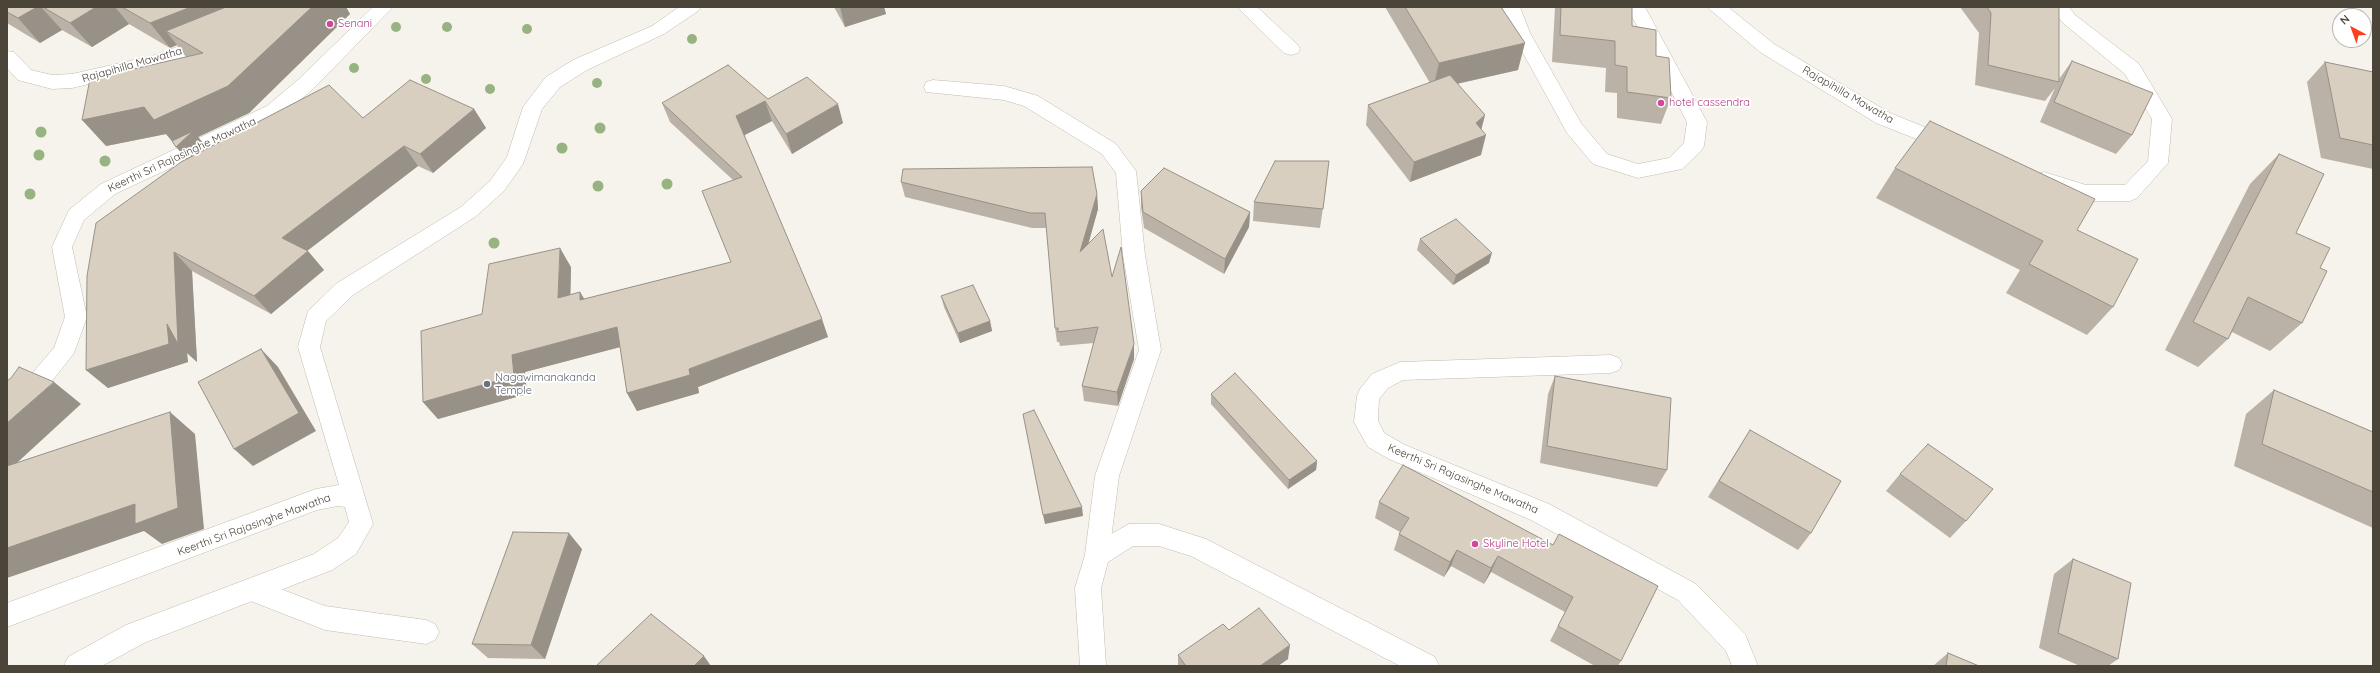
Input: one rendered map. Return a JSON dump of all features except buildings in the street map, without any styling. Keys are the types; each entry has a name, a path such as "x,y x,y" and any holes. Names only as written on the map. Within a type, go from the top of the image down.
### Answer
{"street":[{"name":"Keerthi Sri Rajasinghe Mawatha","path":"7,411 30,392 63,353 76,317 62,247 76,215 108,189 274,111 306,84 384,7"},
{"path":"77,666 135,634 323,562 347,546 361,524 355,499 309,347 316,317 345,289 468,212 497,186 516,159 533,107 553,82 580,65 658,30 692,7"},
{"path":"1246,7 1291,49"},
{"path":"1511,7 1521,33 1574,128 1600,159 1638,170 1675,164 1694,146 1697,122 1636,7"},
{"name":"Rajapihilla Mawatha","path":"1716,7 1767,48 1883,118 1963,150"},
{"path":"2028,174 2085,193 2130,193 2158,163 2162,119 2132,69 2069,19 2059,7"},
{"name":"Rajapihilla Mawatha","path":"7,56 25,74 52,82 72,81 156,61 227,34"},
{"path":"933,87 1004,93 1031,101 1109,150 1126,171 1134,255 1150,350 1107,476 1097,555 1088,588 1093,666"},
{"name":"Keerthi Sri Rajasinghe Mawatha","path":"1611,364 1400,371 1380,381 1368,396 1366,422 1376,440 1397,452 1540,512 1687,592 1736,643 1745,666"},
{"name":"Keerthi Sri Rajasinghe Mawatha","path":"7,615 316,500 338,495 355,499"},
{"path":"1097,555 1129,535 1159,535 1197,547 1426,666"},
{"path":"252,590 325,618 358,624 426,632"}],"place":[{"name":"Senani","path":"330,24"},
{"name":"hotel cassendra","path":"1661,103"},
{"name":"Nagawimanakanda Temple","path":"487,384"},
{"name":"Skyline Hotel","path":"1475,544"}]}
